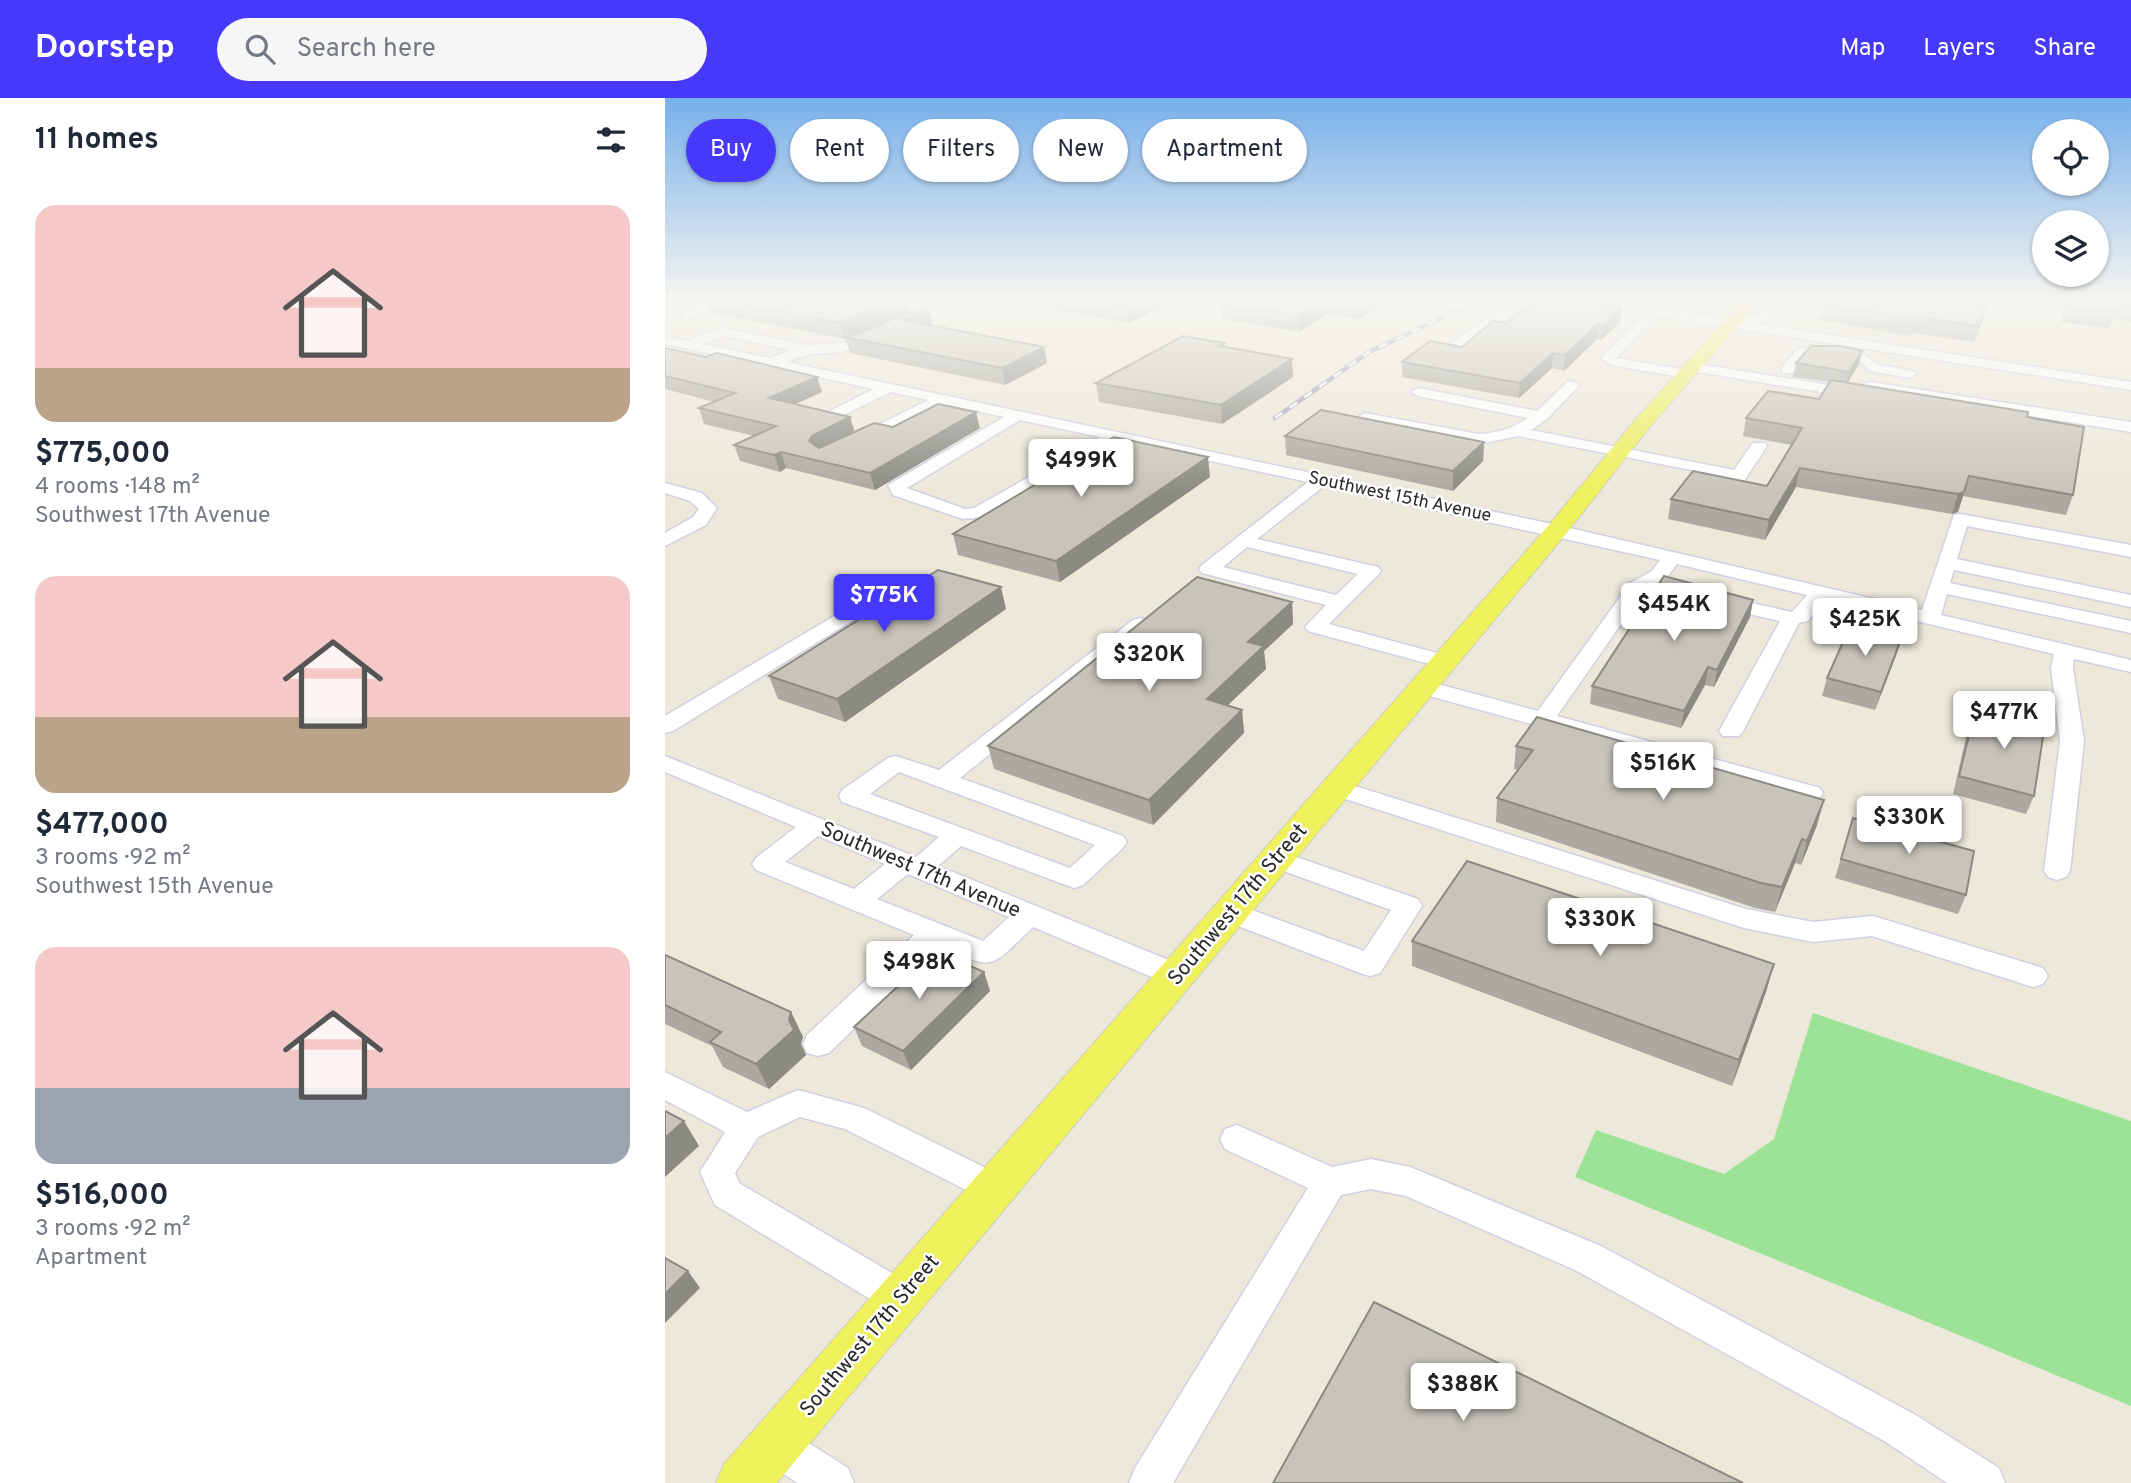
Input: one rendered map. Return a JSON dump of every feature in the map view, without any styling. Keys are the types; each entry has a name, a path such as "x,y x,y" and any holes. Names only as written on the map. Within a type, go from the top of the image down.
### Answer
{"main road":[{"name":"Southwest 17th Street","path":"743,1483 1557,530 1694,365"}],"street":[{"name":"Southwest 15th Avenue","path":"779,365 1557,530 2131,666"},
{"path":"1642,365 1864,395 1870,386 2131,427"},
{"path":"1787,370 1792,365"},
{"path":"1871,365 1875,368 1909,374"},
{"path":"1994,365 2131,386"},
{"path":"1365,418 1479,439 1494,439 1519,432 1542,416 1571,385"},
{"path":"829,417 888,388"},
{"path":"1418,392 1542,416"},
{"path":"846,447 942,399"},
{"path":"1018,415 897,485 898,491 963,514 978,513 1114,436"},
{"path":"1519,432 1720,471 1738,477 1759,446"},
{"path":"1188,586 1321,480"},
{"path":"665,488 696,497 708,508 700,521 666,539"},
{"path":"1930,618 1960,519 2131,551"},
{"path":"1243,541 1371,571 1315,626 1543,720 1811,793"},
{"path":"1543,720 1623,604 1637,587 1659,575 1672,557"},
{"path":"1947,563 2131,601"},
{"path":"1209,569 1339,602"},
{"path":"1654,578 1674,587"},
{"path":"1940,587 2131,627"},
{"path":"1696,595 1792,618 1801,617 1820,592"},
{"path":"665,726 882,594"},
{"path":"942,780 1156,611"},
{"path":"1731,732 1792,618"},
{"path":"2057,871 2072,741 2062,667 2065,650"},
{"name":"Southwest 17th Avenue","path":"665,763 1176,975"},
{"path":"896,763 1114,842 1074,879 958,835 851,796 896,763"},
{"path":"1336,788 1744,918 1813,932 1873,926 2033,976"},
{"path":"816,825 765,864 987,954 1029,914"},
{"path":"857,901 958,835"},
{"path":"1230,912 1370,965 1408,906 1276,859"},
{"path":"818,1044 933,933"},
{"path":"665,1085 746,1127"},
{"path":"901,1298 727,1194 717,1172 746,1127 799,1103 853,1118 994,1189"},
{"path":"1237,1139 1330,1182 1371,1174 1410,1182 1588,1258 1899,1428 1984,1483"},
{"path":"1150,1483 1330,1182"},
{"path":"776,1445 833,1483"}],"green space":[{"path":"1813,1013 2131,1121 2131,1406 1575,1177 1596,1130 1724,1174 1774,1139"}],"building":[{"path":"665,365 765,365 817,377 769,398 850,417 812,436 809,441 819,448 874,423 893,427 938,404 976,412 870,473 781,452 774,455 734,445 776,426 699,408 735,393 665,376"},
{"path":"985,365 1009,365 1002,368"},
{"path":"1130,365 1283,365 1221,405 1096,383"},
{"path":"1417,365 1540,365 1520,383"},
{"path":"1806,365 1854,365 1849,372"},
{"path":"1831,380 2028,412 2027,417 2084,427 2073,495 1969,476 1964,492 1958,494 1800,468 1769,520 1671,499 1693,471 1767,486 1802,428 1746,418 1768,391 1819,399"},
{"path":"1321,410 1484,442 1453,471 1285,436"},
{"path":"1114,437 1208,457 1056,561 953,534"},
{"path":"938,570 1001,587 837,699 769,676"},
{"path":"1664,576 1753,600 1717,670 1708,667 1684,711 1592,686"},
{"path":"1197,577 1292,602 1248,642 1264,646 1207,699 1242,710 1149,800 988,746"},
{"path":"1851,624 1902,636 1881,692 1827,678"},
{"path":"1976,707 2045,724 2034,796 1959,776"},
{"path":"1537,717 1824,800 1807,841 1802,839 1782,887 1761,883 1497,798 1533,750 1516,746"},
{"path":"1853,818 1974,851 1966,895 1841,859"},
{"path":"1467,861 1774,964 1739,1060 1412,941"},
{"path":"936,951 984,972 903,1051 854,1027"},
{"path":"665,955 791,1012 789,1020 794,1030 756,1064 710,1042 721,1032 665,1005"},
{"path":"665,1111 684,1121 665,1138"},
{"path":"665,1258 688,1271 665,1294"},
{"path":"1374,1302 1743,1483 1273,1483"}],"railway":[{"path":"1275,418 1351,365"}]}
